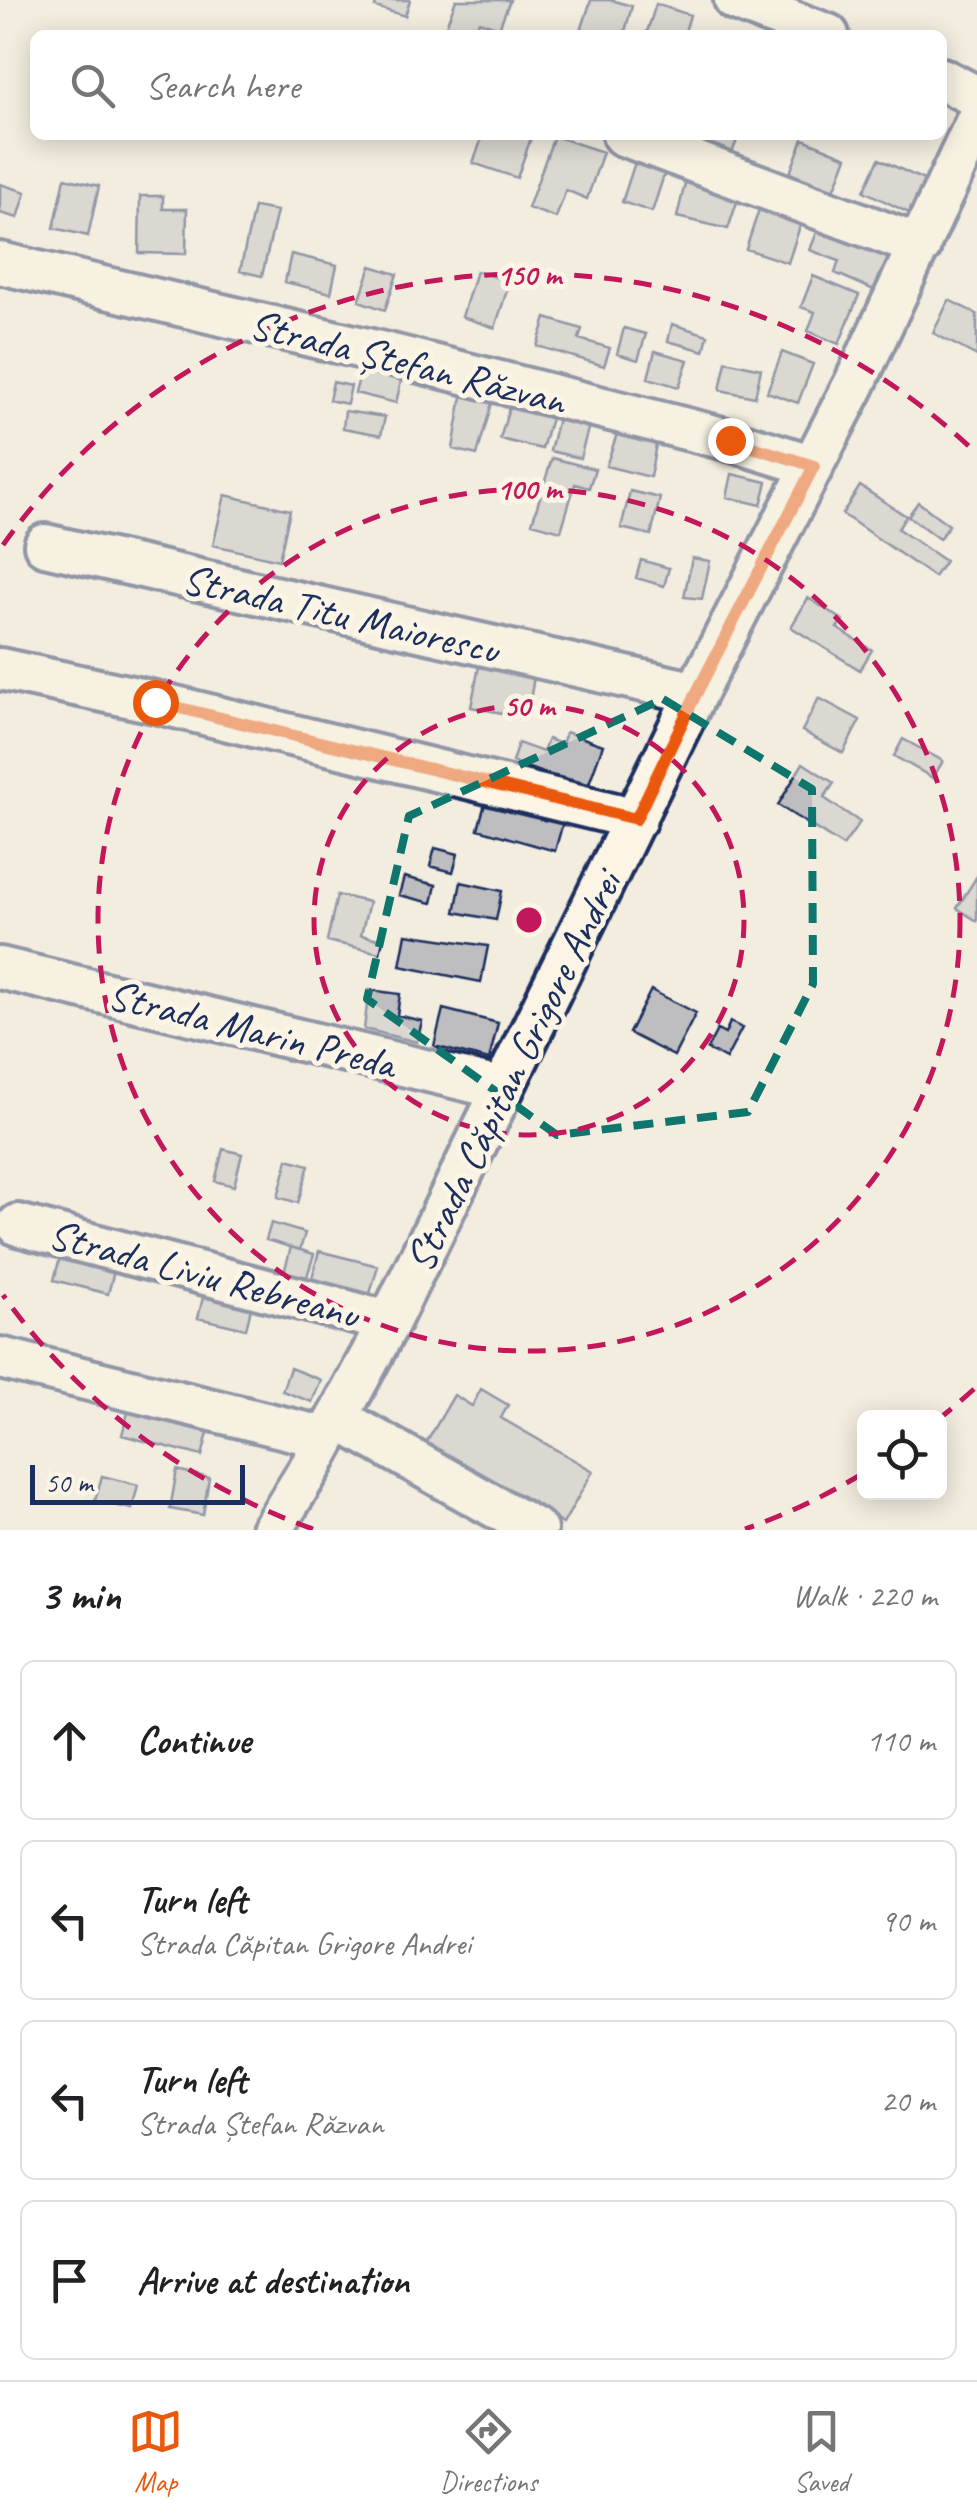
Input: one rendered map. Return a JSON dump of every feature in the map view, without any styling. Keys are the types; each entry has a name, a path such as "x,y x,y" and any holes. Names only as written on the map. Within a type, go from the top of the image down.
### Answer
{"street":[{"path":"734,0 815,30"},
{"path":"947,82 977,97"},
{"name":"Strada Căpitan Grigore Andrei","path":"272,1530 389,1322 696,694 814,466 977,120"},
{"path":"636,140 920,246"},
{"name":"Strada Ștefan Răzvan","path":"0,263 406,358 730,440 814,466"},
{"name":"Strada Titu Maiorescu","path":"45,545 696,694"},
{"path":"0,669 155,702 636,819"},
{"name":"Strada Marin Preda","path":"0,968 503,1089"},
{"name":"Strada Liviu Rebreanu","path":"18,1225 389,1322"},
{"path":"0,1358 332,1428 536,1530"}],"highlighted area":[{"path":"663,699 812,789 813,984 748,1112 557,1135 367,999 409,816"}],"building":[{"path":"377,0 410,0 405,16 375,7"},
{"path":"456,0 510,0 499,28 479,21 476,30 445,28"},
{"path":"591,0 632,6 625,30 581,30"},
{"path":"656,4 690,15 686,30 648,30"},
{"path":"481,140 530,140 517,178 473,163"},
{"path":"553,140 566,140 603,152 587,199 566,190 556,218 528,208"},
{"path":"700,140 737,140 732,153"},
{"path":"803,140 847,157 833,193 789,175"},
{"path":"879,159 924,180 909,213 864,191"},
{"path":"635,162 665,172 652,212 622,202"},
{"path":"65,178 99,186 88,236 54,228"},
{"path":"686,179 739,196 728,229 677,217"},
{"path":"0,184 26,192 18,218 0,213"},
{"path":"140,196 163,196 163,209 187,209 186,254 139,253"},
{"path":"761,203 803,217 788,263 746,249"},
{"path":"254,207 277,211 262,276 240,271"},
{"path":"821,222 892,249 874,290 835,273 839,261 810,250"},
{"path":"291,254 337,265 331,293 285,282"},
{"path":"371,266 397,274 385,310 359,301"},
{"path":"476,271 510,281 495,328 462,317"},
{"path":"813,276 859,295 839,344 808,331 815,312 801,307"},
{"path":"949,300 977,314 977,356 933,333"},
{"path":"546,318 582,329 579,339 610,348 604,366 537,346"},
{"path":"672,324 708,335 704,351 668,341"},
{"path":"624,328 646,334 638,360 617,354"},
{"path":"655,351 688,360 679,387 648,378"},
{"path":"782,352 813,364 798,403 767,392"},
{"path":"726,361 761,369 755,397 720,390"},
{"path":"362,367 402,377 396,403 355,393"},
{"path":"333,382 351,386 347,404 329,400"},
{"path":"462,396 492,403 477,455 453,449"},
{"path":"509,408 551,418 542,449 500,439"},
{"path":"560,410 591,418 580,458 550,451"},
{"path":"345,411 385,417 381,435 343,428"},
{"path":"618,431 657,439 650,477 606,466"},
{"path":"552,458 595,469 589,488 575,484 561,531 532,523"},
{"path":"732,474 767,482 761,505 727,497"},
{"path":"860,486 906,516 898,529 945,561 934,577 842,514"},
{"path":"630,491 660,498 651,535 621,528"},
{"path":"225,495 290,510 279,560 213,545"},
{"path":"918,502 949,525 939,539 908,516"},
{"path":"692,558 710,561 702,599 684,597"},
{"path":"641,560 669,568 664,586 636,578"},
{"path":"808,598 843,620 837,628 872,650 860,670 791,627"},
{"path":"480,661 535,671 527,718 471,707"},
{"path":"819,698 860,720 843,753 802,731"},
{"path":"566,732 603,745 587,789 512,762 518,743 543,752 548,739 562,744"},
{"path":"903,739 943,761 933,778 894,756"},
{"path":"803,763 834,783 824,798 860,822 843,846 778,805"},
{"path":"488,793 565,815 555,851 478,829"},
{"path":"435,848 458,854 453,872 430,866"},
{"path":"977,876 977,921 957,908"},
{"path":"404,877 436,885 432,903 399,895"},
{"path":"461,882 502,891 496,920 455,912"},
{"path":"337,895 369,902 361,935 383,940 380,953 327,941"},
{"path":"406,934 488,946 481,982 400,966"},
{"path":"369,990 400,994 397,1015 422,1021 417,1042 364,1029"},
{"path":"651,990 696,1013 674,1056 629,1033"},
{"path":"443,1009 498,1023 489,1060 434,1046"},
{"path":"730,1022 742,1028 726,1059 707,1049 717,1030 725,1034"},
{"path":"223,1149 242,1154 234,1186 215,1181"},
{"path":"288,1159 309,1165 298,1203 278,1197"},
{"path":"271,1223 305,1233 300,1250 266,1240"},
{"path":"64,1242 118,1256 108,1294 54,1280"},
{"path":"291,1247 314,1254 304,1286 282,1280"},
{"path":"319,1251 378,1266 369,1297 311,1282"},
{"path":"207,1281 255,1292 246,1329 198,1318"},
{"path":"290,1368 321,1380 312,1402 282,1391"},
{"path":"481,1389 508,1405 501,1418 593,1471 563,1524 425,1445 454,1395 472,1406"},
{"path":"131,1401 211,1421 202,1456 122,1435"},
{"path":"177,1470 209,1478 203,1515 170,1509"},
{"path":"102,1476 138,1485 132,1509 95,1501"}],"route":[{"path":"155,702 636,819 814,466 730,440"}]}
